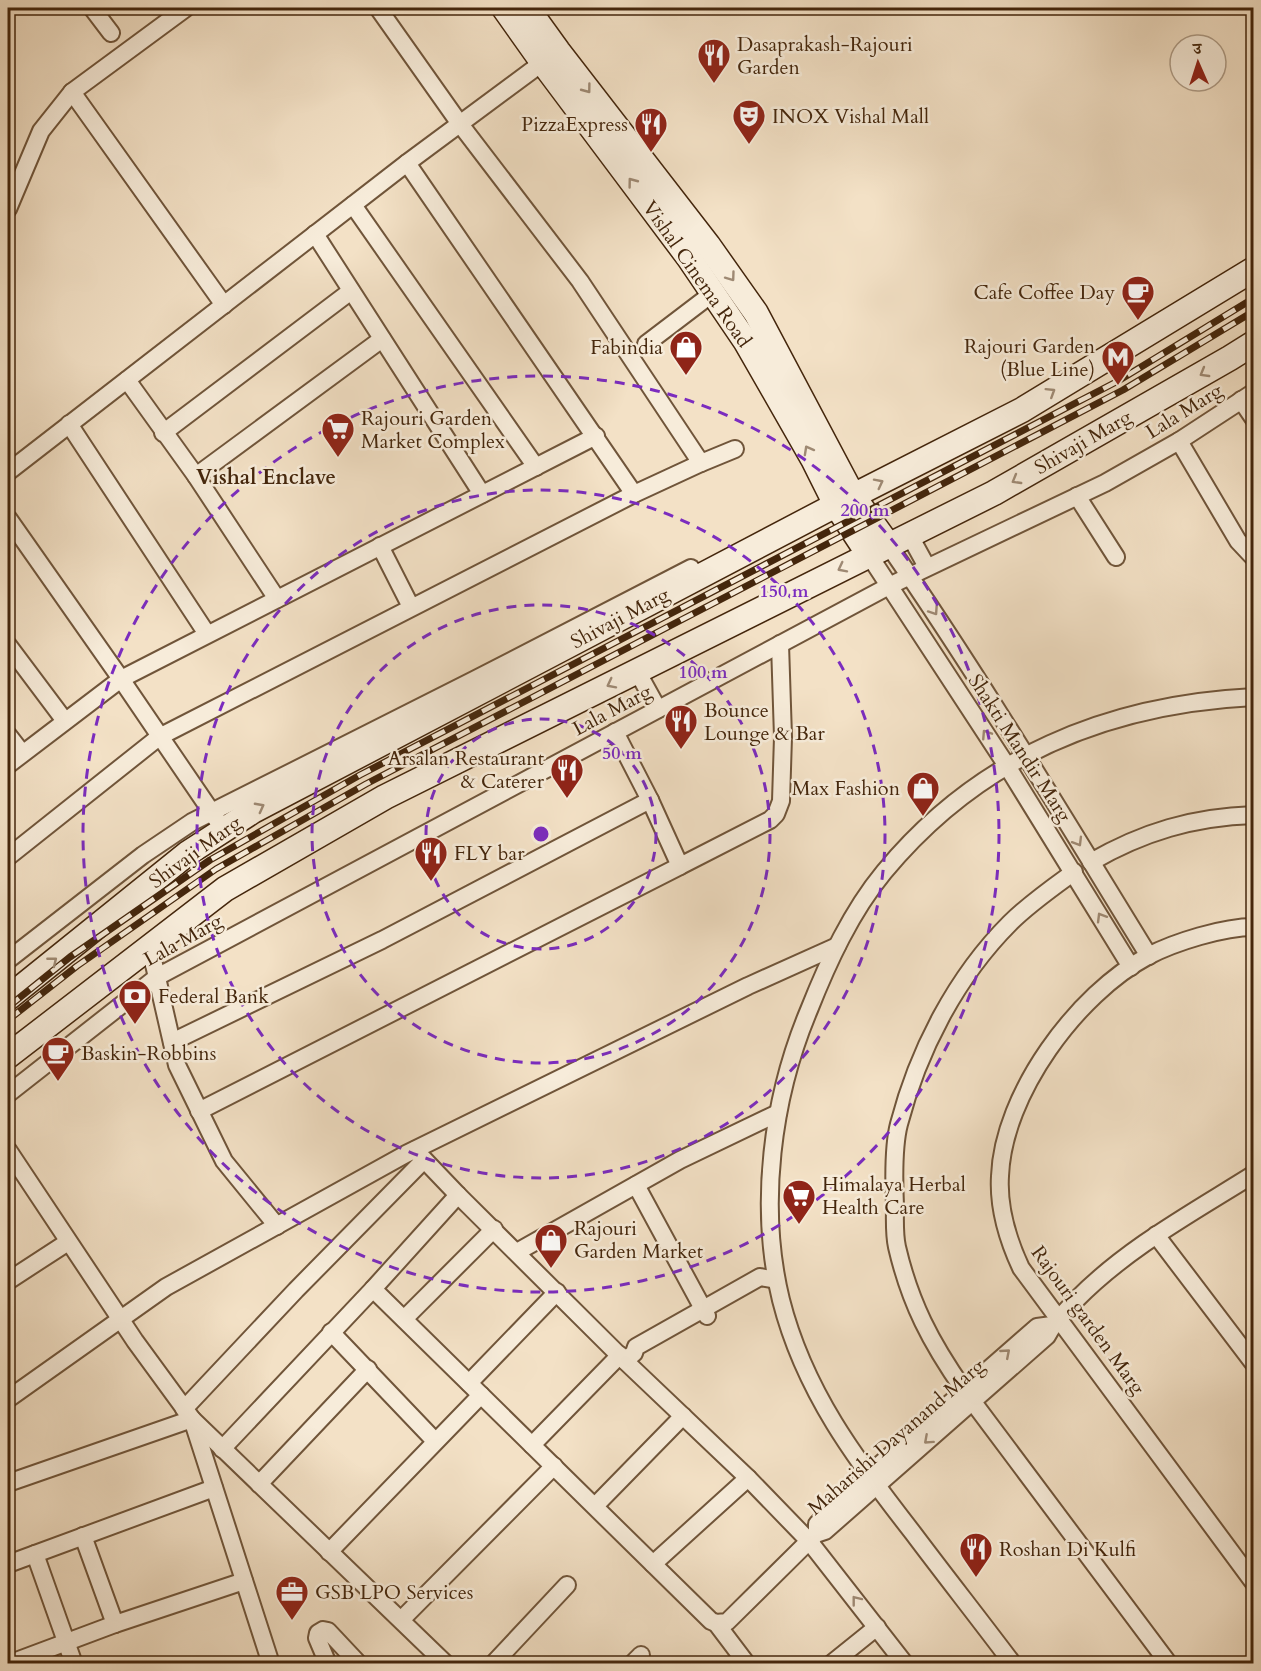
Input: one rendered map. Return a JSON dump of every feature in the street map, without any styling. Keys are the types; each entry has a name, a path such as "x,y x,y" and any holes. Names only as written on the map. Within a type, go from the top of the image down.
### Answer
{"main road":[{"name":"Vishal Cinema Road","path":"504,8 551,57 699,251 756,313 845,500"},
{"name":"Vishal Cinema Road","path":"528,8 551,57"},
{"name":"Vishal Cinema Road","path":"699,251 713,293 746,342 780,400 845,500 889,545"},
{"name":"Shivaji Marg","path":"8,998 188,853 218,820 253,811 845,500 1022,410 1254,269"},
{"name":"Shivaji Marg","path":"8,1056 225,889 385,797 994,493 1254,343"}],"street":[{"path":"92,8 111,33"},
{"path":"8,209 41,131 72,92 186,8"},
{"path":"378,8 460,124 580,281 701,463"},
{"path":"8,472 407,163 551,57"},
{"path":"72,92 224,305"},
{"path":"407,163 634,494"},
{"path":"353,205 536,467"},
{"path":"315,234 482,494"},
{"path":"163,433 351,291"},
{"path":"646,344 713,293"},
{"path":"196,476 382,339"},
{"path":"127,380 196,476 277,599"},
{"path":"1247,396 1254,418"},
{"name":"Lala Marg","path":"8,1094 157,976 889,586 1077,496 1179,441 1247,396"},
{"path":"69,424 207,634"},
{"path":"8,765 121,679 596,436"},
{"path":"1179,441 1238,541 1254,558"},
{"path":"8,857 159,737 634,494 735,449"},
{"path":"1077,496 1116,557"},
{"path":"8,518 218,820 174,833 8,960"},
{"path":"889,545 927,567"},
{"path":"889,545 936,613 1149,956"},
{"name":"Shakti Mandir Marg","path":"889,545 889,586 1007,766 1131,967"},
{"path":"380,546 411,607"},
{"path":"199,1111 770,820 776,814 781,801 783,738 780,644"},
{"path":"8,645 66,721"},
{"path":"638,671 658,709"},
{"path":"1013,1664 872,1481 825,1409 806,1373 774,1278 770,1199 778,1113 785,1076 797,1038 822,977 845,930 883,872 920,834 966,793 1007,766 1085,728 1178,704 1254,698"},
{"path":"615,732 650,800 680,866"},
{"path":"8,735 22,753"},
{"path":"172,1042 382,940 650,800"},
{"path":"1091,862 1162,829 1220,816 1254,815"},
{"path":"1074,872 1010,923 975,964 938,1021 917,1070 899,1126 894,1184 896,1244 913,1303 935,1348 968,1396 1169,1664"},
{"name":"Rajouri garden Marg","path":"1254,927 1223,930 1201,936 1149,956 1113,980 1062,1032 1037,1066 1019,1101 1005,1141 999,1177 1004,1221 1021,1268 1056,1322 1254,1583"},
{"path":"8,1399 119,1318 166,1287 277,1226 420,1155 747,986 837,946"},
{"path":"150,947 177,1065 224,1161 277,1226"},
{"path":"517,1252 680,1160 778,1113"},
{"path":"8,1150 119,1318 188,1414 446,1664"},
{"path":"420,1155 557,1292 626,1356 683,1416 812,1537 905,1664"},
{"path":"8,1483 188,1414 296,1290 420,1155"},
{"name":"Maharishi Dayanand Marg","path":"716,1623 727,1622 812,1537 817,1524 872,1481 968,1396 1047,1336 1056,1322 1100,1276 1156,1235 1254,1174"},
{"path":"636,1185 706,1313"},
{"path":"222,1449 458,1195"},
{"path":"404,1319 494,1229"},
{"path":"1156,1235 1254,1364"},
{"path":"8,1281 68,1242"},
{"path":"532,1445 636,1347 706,1313 760,1278 774,1278"},
{"path":"373,1289 711,1621 716,1623 747,1664"},
{"path":"329,1551 435,1441 475,1389 557,1292"},
{"path":"332,1332 435,1441"},
{"path":"259,1484 368,1370"},
{"path":"188,1414 271,1664"},
{"path":"595,1506 683,1416"},
{"path":"401,1620 554,1466"},
{"path":"653,1564 748,1478"},
{"path":"8,1564 214,1488"},
{"path":"83,1536 115,1624"},
{"path":"35,1554 68,1641 74,1664"},
{"path":"8,1664 115,1624 244,1581"},
{"path":"493,1664 567,1585"},
{"path":"831,1664 877,1627"},
{"path":"328,1664 317,1638 323,1630 328,1631 358,1664"}],"railway":[{"path":"8,1007 70,957 210,860 360,775 1118,381 1254,298"},
{"path":"8,1020 77,966 216,869 366,784 1123,390 1254,311"}],"place":[{"name":"Dasaprakash-Rajouri Garden","path":"714,84"},
{"name":"INOX Vishal Mall","path":"749,145"},
{"name":"PizzaExpress","path":"651,153"},
{"name":"Cafe Coffee Day","path":"1138,321"},
{"name":"Fabindia","path":"686,376"},
{"name":"Rajouri Garden (Blue Line)","path":"1118,386"},
{"name":"Rajouri Garden Market Complex","path":"338,458"},
{"name":"Bounce Lounge & Bar","path":"681,750"},
{"name":"Arsalan Restaurant & Caterer","path":"567,799"},
{"name":"Max Fashion","path":"923,817"},
{"name":"FLY bar","path":"431,882"},
{"name":"Federal Bank","path":"135,1025"},
{"name":"Baskin-Robbins","path":"58,1082"},
{"name":"Himalaya Herbal Health Care","path":"799,1225"},
{"name":"Rajouri Garden Market","path":"551,1269"},
{"name":"Roshan Di Kulfi","path":"976,1578"},
{"name":"GSB LPO Services","path":"292,1621"}],"district":[{"name":"Vishal Enclave","path":"266,477"}]}
